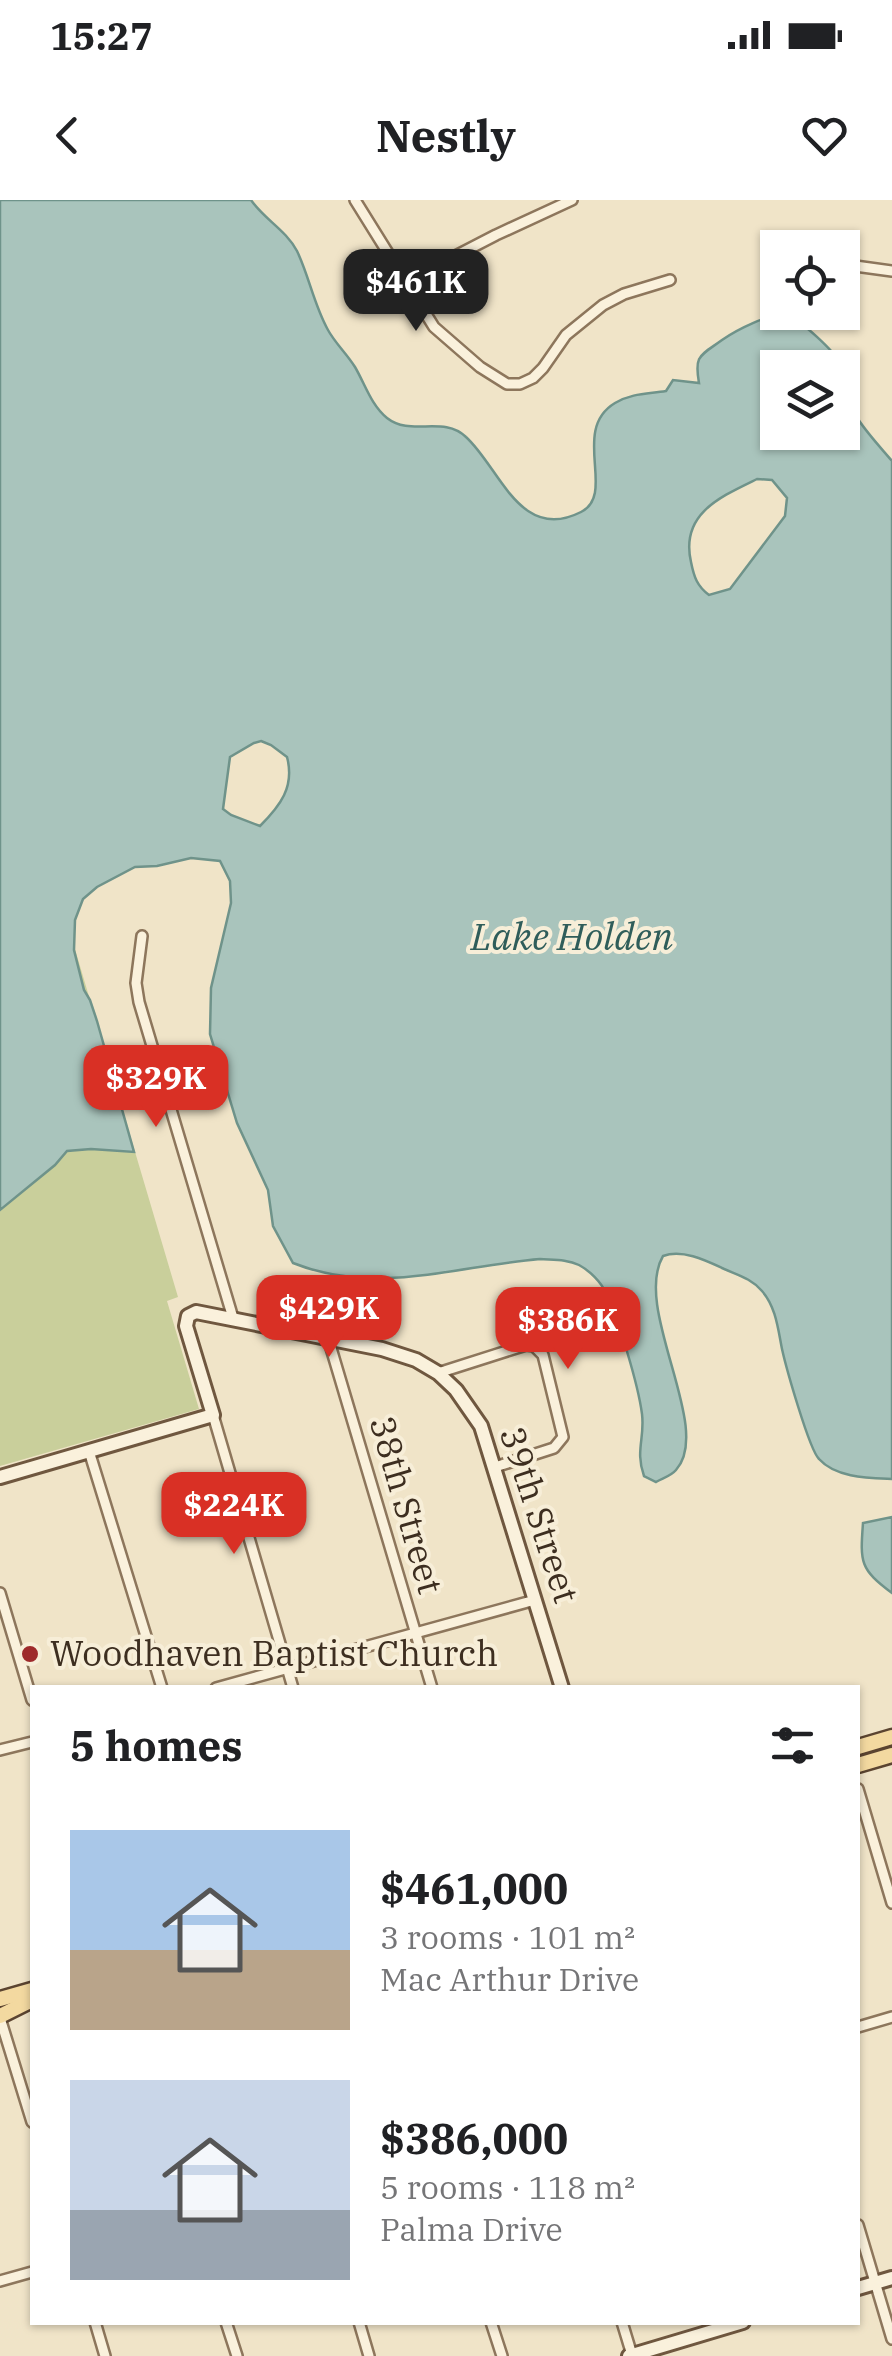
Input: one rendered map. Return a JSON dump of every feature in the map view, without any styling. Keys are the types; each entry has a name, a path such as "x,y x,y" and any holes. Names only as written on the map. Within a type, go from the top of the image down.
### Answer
{"main road":[{"path":"862,1748 892,1737"},
{"path":"860,1764 892,1755"},
{"path":"0,2000 30,1991"},
{"path":"0,2017 30,2005"}],"street":[{"path":"355,200 434,327 506,384 526,381 544,368 566,335 603,305 670,280"},
{"path":"407,281 572,200"},
{"path":"860,267 892,271"},
{"path":"142,936 136,984 139,1002 233,1318"},
{"path":"292,1685 187,1334 188,1316 196,1312 233,1318 399,1354 438,1373 526,1345 534,1346 543,1355 564,1437 554,1448 495,1467"},
{"name":"38th Street","path":"328,1338 431,1685"},
{"name":"39th Street","path":"438,1373 476,1418 495,1467 561,1685"},
{"path":"0,1477 213,1416"},
{"path":"89,1451 161,1685"},
{"path":"0,1593 30,1693"},
{"path":"226,1685 535,1600"},
{"path":"0,1750 30,1742"},
{"path":"860,1795 889,1882 892,1903"},
{"path":"860,2026 892,2016"},
{"path":"0,2017 30,2115"},
{"path":"860,2231 892,2339"},
{"path":"0,2281 30,2273"},
{"path":"860,2287 892,2278"},
{"path":"95,2325 105,2356"},
{"path":"227,2325 236,2356"},
{"path":"360,2325 369,2356"},
{"path":"492,2325 502,2356"},
{"path":"623,2325 630,2356 733,2325"}],"green space":[{"path":"69,929 178,1297 167,1301 199,1409 0,1466 0,949"}],"water":[{"name":"Lake Holden","path":"0,200 251,200 297,251 328,330 381,413 406,426 437,426 457,431 478,450 513,498 542,518 560,519 581,512 591,503 596,477 596,429 602,415 615,403 666,391 673,380 699,383 698,361 704,353 760,320 760,330 808,330 817,337 829,350 760,350 760,450 860,450 860,422 892,461 892,1479 844,1473 819,1459 798,1407 767,1297 748,1280 701,1259 678,1254 663,1256 656,1279 657,1306 686,1426 685,1451 676,1470 656,1482 644,1476 641,1467 642,1414 622,1336 604,1289 583,1267 540,1259 385,1278 324,1273 293,1263 273,1226 268,1190 237,1123 210,1034 211,988 231,903 230,881 220,861 191,858 135,867 83,899 75,920 74,950 134,1152 67,1151 0,1210","holes":["757,479 772,480 787,498 785,516 730,589 709,595 693,572 691,531 706,509","261,741 287,757 289,778 284,795 260,826 223,809 230,757"]},
{"path":"892,1517 892,1593 868,1571 862,1547 863,1523"}],"place":[{"name":"Woodhaven Baptist Church","path":"30,1654"}]}
